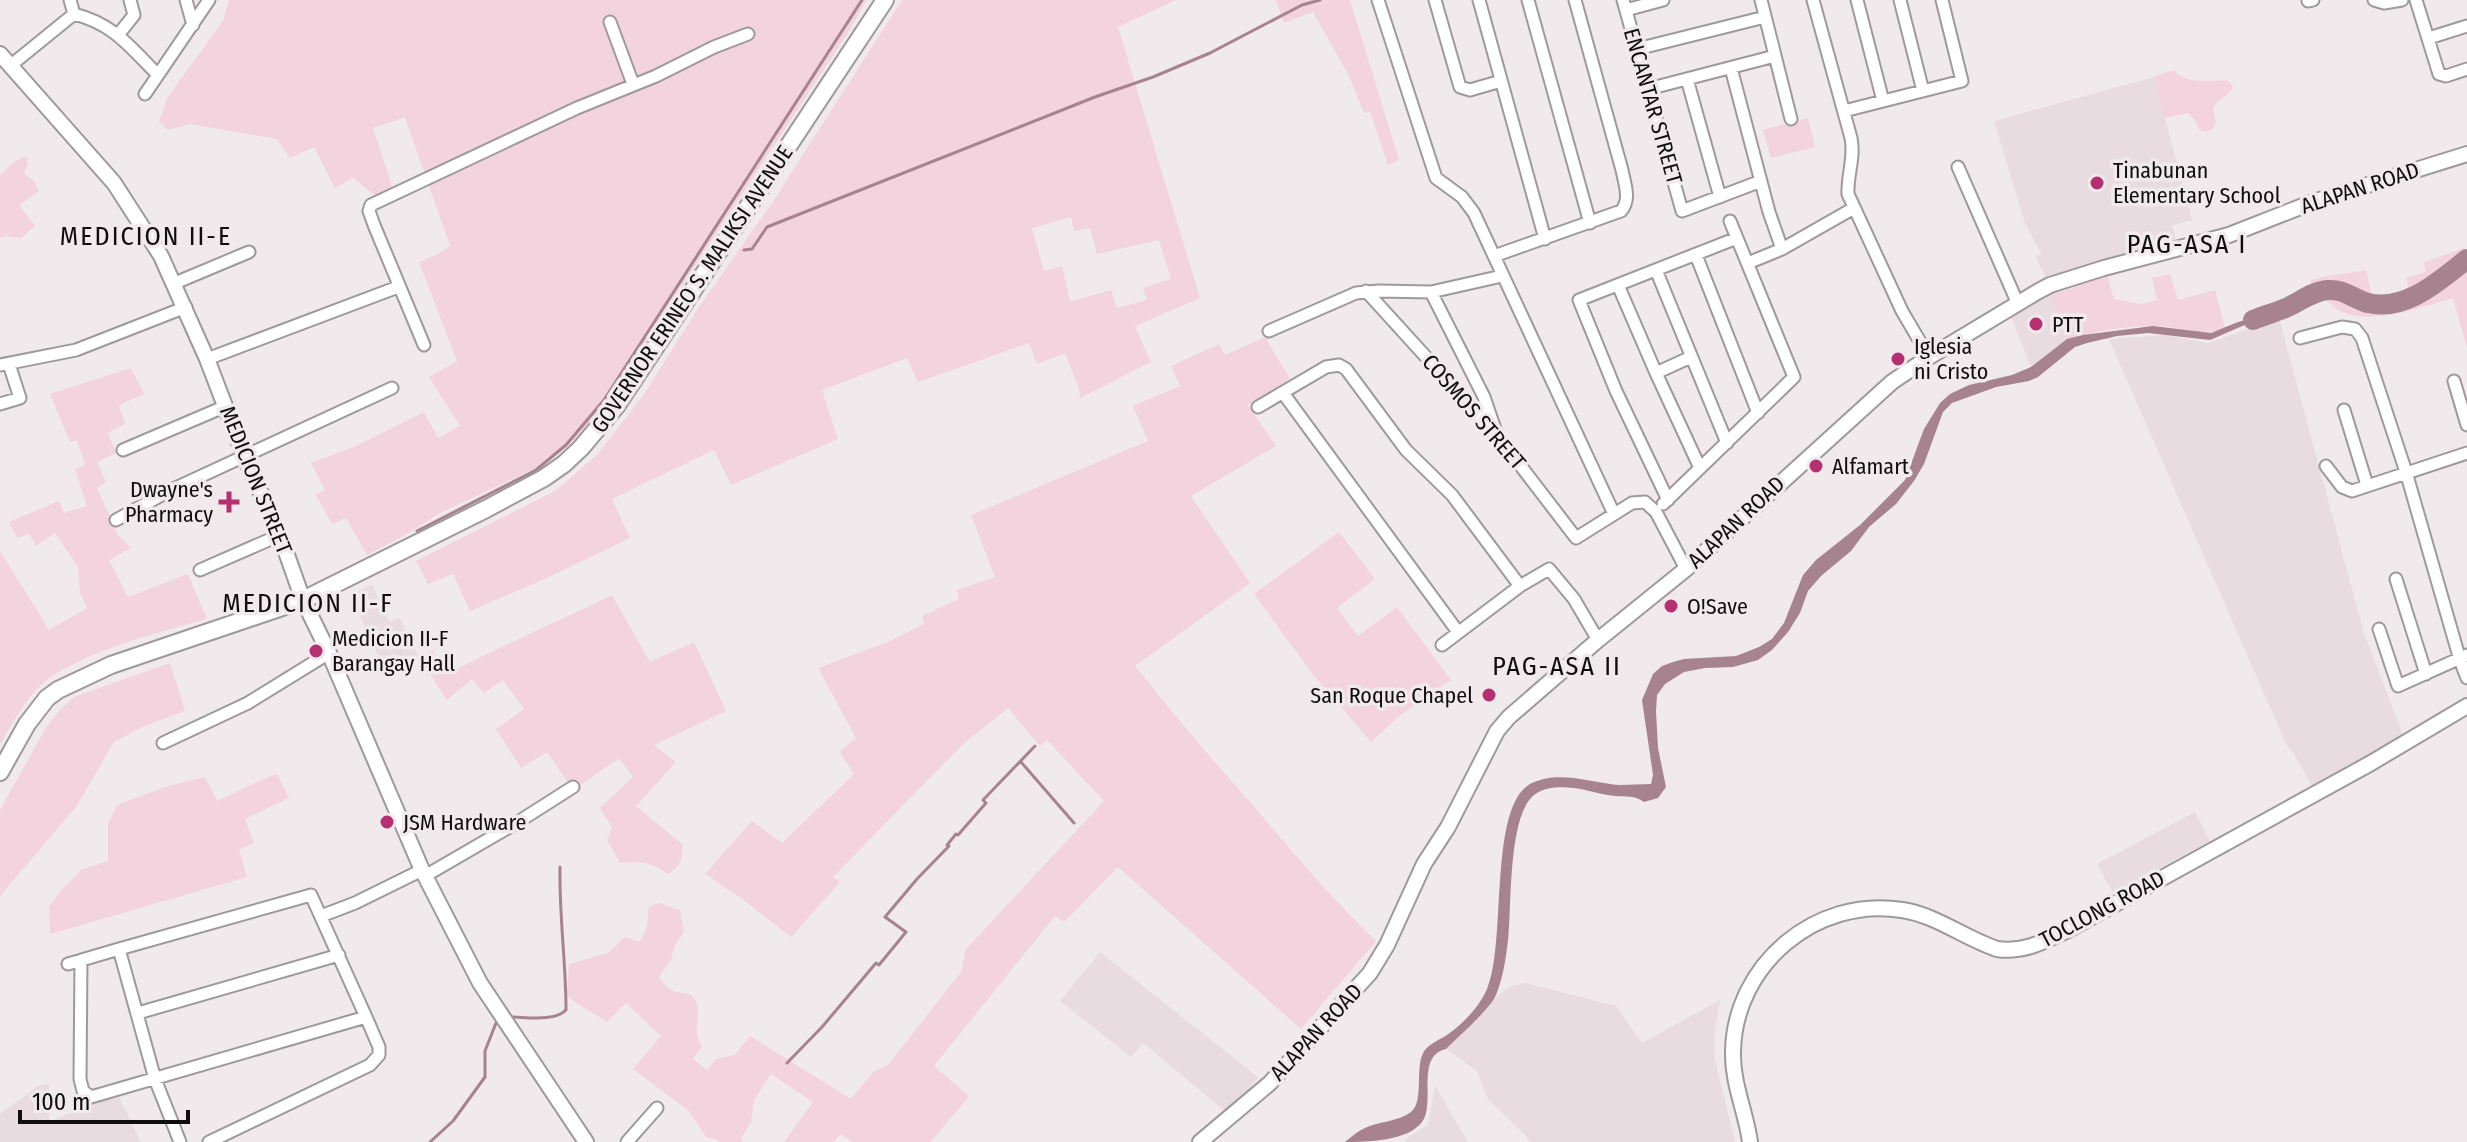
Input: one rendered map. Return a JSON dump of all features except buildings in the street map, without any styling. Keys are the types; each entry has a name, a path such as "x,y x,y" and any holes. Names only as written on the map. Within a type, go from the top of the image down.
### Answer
{"main road":[{"name":"GOVERNOR ERINEO S. MALIKSI AVENUE","path":"0,772 27,724 47,698 58,690 111,665 303,600 519,492 554,471 581,448 617,405 885,0"}],"street":[{"path":"70,0 74,14"},
{"path":"118,35 134,15 130,0"},
{"path":"186,0 193,25"},
{"path":"145,94 209,0"},
{"path":"1378,0 1436,178 1469,204 1614,514 1638,501 1650,505 1686,569"},
{"path":"1435,0 1460,87 1470,90 1501,81"},
{"path":"1479,0 1545,239"},
{"path":"1528,0 1590,223"},
{"path":"1494,256 1590,223 1626,206 1627,197 1602,91 1575,0"},
{"path":"1624,5 1663,0"},
{"path":"1761,0 1791,119"},
{"path":"1813,0 1853,148 1848,187 1854,208 1902,311 1929,357"},
{"path":"1857,0 1883,101"},
{"path":"1900,0 1923,91"},
{"path":"1844,111 1962,81 1942,0"},
{"path":"2374,0 2384,3 2402,0"},
{"path":"2416,0 2439,74 2446,76 2467,69"},
{"name":"ENCANTAR STREET","path":"1624,5 1682,211 1720,197"},
{"path":"5,60 74,14 94,19 118,35 158,75"},
{"path":"1637,49 1765,17"},
{"path":"610,22 633,84"},
{"path":"2429,38 2467,26"},
{"path":"424,345 369,211 371,205 577,108 748,34"},
{"path":"1648,89 1775,56"},
{"name":"MEDICION STREET","path":"5,60 114,183 175,283 245,458 280,535 303,600 424,873 480,983 586,1142"},
{"path":"1731,68 1782,249"},
{"path":"1687,79 1720,197 1761,181"},
{"name":"ALAPAN ROAD","path":"1200,1142 1270,1083 1370,973 1387,945 1424,864 1448,827 1497,731 1526,700 1686,569 1872,399 1906,372 2050,285 2229,235 2313,202 2467,154"},
{"path":"1958,167 2018,304"},
{"path":"1748,263 1782,249 1854,208"},
{"path":"1656,512 1794,377 1730,221"},
{"path":"1668,500 1616,391 1579,300 1737,238"},
{"path":"175,283 249,252"},
{"path":"1696,255 1758,413"},
{"path":"1656,270 1727,443"},
{"path":"1269,331 1356,293 1431,292 1502,276"},
{"path":"1618,285 1700,468"},
{"path":"207,359 398,287"},
{"name":"COSMOS STREET","path":"1366,291 1497,435 1576,538 1614,514"},
{"path":"1431,292 1488,405 1497,435"},
{"path":"0,404 20,398 5,364 76,350 186,307"},
{"path":"2300,338 2342,327 2355,329 2362,338 2406,472 2467,678"},
{"path":"1656,373 1691,357"},
{"path":"1258,407 1326,367 1339,365 1346,369 1406,450 1458,502 1520,586"},
{"path":"2454,381 2467,425"},
{"path":"116,520 169,491 392,388"},
{"path":"1283,393 1458,632"},
{"path":"123,450 226,406"},
{"path":"2344,410 2367,485"},
{"path":"2326,466 2342,487 2352,491 2467,453"},
{"path":"200,570 280,535"},
{"path":"1442,645 1520,586 1549,569 1574,599 1598,640"},
{"path":"2396,579 2426,674"},
{"path":"2379,629 2398,686 2463,657"},
{"path":"163,743 248,703 329,653"},
{"name":"TOCLONG ROAD","path":"1750,1142 1733,1054 1739,1013 1749,986 1766,963 1785,943 1808,927 1847,912 1889,908 1928,917 1997,949 2026,948 2066,931 2371,763 2467,706"},
{"path":"321,916 424,873 573,787"},
{"path":"68,964 311,895 379,1047 379,1055 374,1062 209,1142"},
{"path":"119,949 155,1079 180,1142"},
{"path":"138,1013 339,955"},
{"path":"81,960 80,1079 83,1091 91,1097 366,1017"},
{"path":"627,1142 657,1108"}],"shaded area":[{"path":"229,0 867,0 612,393 580,435 547,463 440,513 367,555 346,518 332,524 316,495 325,490 311,463 354,447 424,412 438,438 460,426 429,377 457,361 419,262 450,246 405,117 373,128 394,192 377,197 353,178 335,188 314,147 290,158 277,139 190,124 168,130 159,122 167,98 223,21"},
{"path":"902,0 1176,0 1118,27 1200,298 1135,326 1151,362 1080,398 1065,353 1037,364 1029,343 918,382 907,358 822,390 838,439 731,485 714,450 612,499 630,538 549,577 470,611 453,574 428,584 416,561 555,491 598,454 645,393 699,307 772,203","holes":["1071,217 1074,231 1090,228 1097,254 1159,240 1171,279 1143,288 1147,300 1117,308 1111,290 1070,302 1062,266 1044,271 1032,228"]},
{"path":"1276,0 1350,0 1399,160 1388,165 1370,112 1364,113 1349,76 1313,12 1284,23"},
{"path":"2174,70 2185,78 2228,81 2233,87 2213,108 2216,123 2213,129 2205,132 2199,129 2188,113 2164,118 2154,77"},
{"name":"Tinabunan Elementary School","path":"2154,77 2192,220 2172,226 2177,244 2048,282 2036,257 2041,254 2025,223 1994,121"},
{"path":"1808,118 1815,147 1771,158 1763,130"},
{"path":"27,156 24,174 34,181 39,191 19,205 35,226 21,238 0,238 0,175 13,162"},
{"path":"2464,248 2467,254 2467,348 2453,298 2396,314 2365,317 2338,310 2323,298 2302,305 2293,314 2288,297 2311,285 2311,280 2366,270 2373,301 2388,300 2410,294 2406,278 2426,272 2424,262"},
{"path":"2170,274 2178,300 2215,290 2225,328 2207,332 2166,326 2134,327 2067,339 2048,291 2061,292 2107,276 2114,299 2141,304 2157,300 2152,278"},
{"path":"2048,291 2067,339 2031,367 2009,311"},
{"path":"2277,311 2210,340 2148,333 2087,343 2075,347 2029,381 1996,387 1952,403 1943,412 1924,464 1914,481 1896,504 1869,527 1851,551 1808,591 1800,613 1772,650 1758,660 1733,667 1684,672 1665,684 1657,695 1656,711 1658,748 1666,787 1658,798 1644,802 1634,797 1560,787 1542,790 1527,803 1516,839 1507,947 1496,995 1474,1022 1431,1061 1426,1114 1416,1128 1397,1137 1345,1142 1365,1128 1411,1112 1417,1101 1423,1053 1464,1021 1487,989 1493,968 1503,847 1508,820 1517,798 1530,784 1552,778 1620,785 1651,784 1653,775 1642,700 1653,674 1662,666 1684,659 1736,656 1772,639 1784,623 1803,575 1905,480 1924,429 1940,403 1950,394 1969,385 2031,367 2067,339 2153,326 2211,333"},
{"path":"2279,318 2364,633 2403,735 2312,786 2286,744 2109,339 2165,335 2208,343"},
{"path":"1265,337 1290,379 1248,405 1276,446 1191,496 1250,583 1135,666 1300,860 1376,941 1301,1029 1118,867 1064,922 1055,916 934,1066 969,1096 931,1142 852,1142 841,1134 833,1142 784,1142 813,1102 771,1074 754,1100 751,1122 741,1138 743,1142 719,1142 706,1137 689,1111 633,1069 661,1036 626,1003 607,1022 571,999 567,995 569,964 608,953 625,937 639,942 647,926 648,907 659,903 680,910 684,932 659,977 671,990 690,994 695,1000 698,1010 697,1034 702,1047 693,1059 707,1070 716,1059 735,1055 750,1036 851,1099 874,1071 888,1065 961,972 966,949 1104,801 1047,740 1040,746 1008,708 963,744 833,877 840,882 791,937 705,874 752,821 782,843 854,774 840,752 856,738 818,668 888,642 924,624 922,616 959,599 957,590 995,577 971,515 1148,441 1133,406 1180,386 1171,366 1219,344 1225,355"},
{"path":"131,368 144,394 119,405 125,424 108,433 116,453 97,462 106,482 97,488 118,535 131,548 109,560 128,597 188,574 207,619 115,646 69,666 35,691 0,744 0,551 49,630 87,608 80,592 78,567 55,533 36,546 29,534 17,538 9,522 59,501 64,513 87,506 75,469 85,465 77,440 70,442 50,394"},
{"path":"1339,532 1375,579 1337,608 1358,636 1397,607 1451,680 1399,716 1371,742 1311,672 1254,594"},
{"path":"372,585 390,622 400,618 419,657 388,678 350,594"},
{"path":"612,595 650,662 694,642 726,711 654,745 676,762 636,806 682,844 680,861 668,874 645,863 620,863 607,840 612,827 600,808 633,777 619,758 573,790 547,752 521,768 496,729 524,709 503,680 484,693 472,679 447,700 419,657 433,650 447,674"},
{"path":"170,663 185,711 144,726 114,742 76,807 0,896 0,810 45,729 74,697"},
{"path":"277,774 289,798 245,819 254,843 239,850 247,877 50,934 49,907 62,889 81,870 108,861 108,824 117,805 165,787 205,777 217,801"},
{"path":"2195,812 2210,841 2113,893 2097,864"},
{"path":"1100,952 1258,1077 1243,1097 1225,1111 1143,1043 1131,1057 1060,1001"},
{"path":"1526,983 1616,1006 1642,1043 1720,1000 1715,1030 1715,1060 1735,1142 1530,1142 1488,1099 1477,1071 1446,1049 1495,998 1511,986"},
{"path":"49,1084 49,1122 117,1093 141,1142 0,1142 0,1114 38,1086"},
{"path":"1435,1086 1468,1142 1407,1142 1405,1139 1428,1125"}],"waterway":[{"path":"417,531 536,470 566,445 604,400 862,0"},
{"path":"744,250 752,249 767,227 1153,77 1210,53 1302,5 1320,0"},
{"path":"2253,320 2328,290 2368,303 2396,303 2422,292 2467,259"},
{"path":"787,1063 906,932 885,917 986,803 983,800 1035,746"},
{"path":"1021,762 1074,823"},
{"path":"510,1017 547,1017 566,1010 560,867"},
{"path":"430,1142 453,1121 485,1077 485,1051 496,1023"}],"place":[{"name":"Tinabunan Elementary School","path":"2097,183"},
{"name":"PTT","path":"2036,324"},
{"name":"Iglesia ni Cristo","path":"1898,359"},
{"name":"Alfamart","path":"1816,466"},
{"name":"Dwayne's Pharmacy","path":"229,502"},
{"name":"O!Save","path":"1671,606"},
{"name":"Medicion II-F Barangay Hall","path":"316,651"},
{"name":"San Roque Chapel","path":"1489,695"},
{"name":"JSM Hardware","path":"387,822"}],"district":[{"name":"MEDICION II-E","path":"146,236"},
{"name":"PAG-ASA I","path":"2187,244"},
{"name":"MEDICION II-F","path":"308,603"},
{"name":"PAG-ASA II","path":"1557,666"}]}
